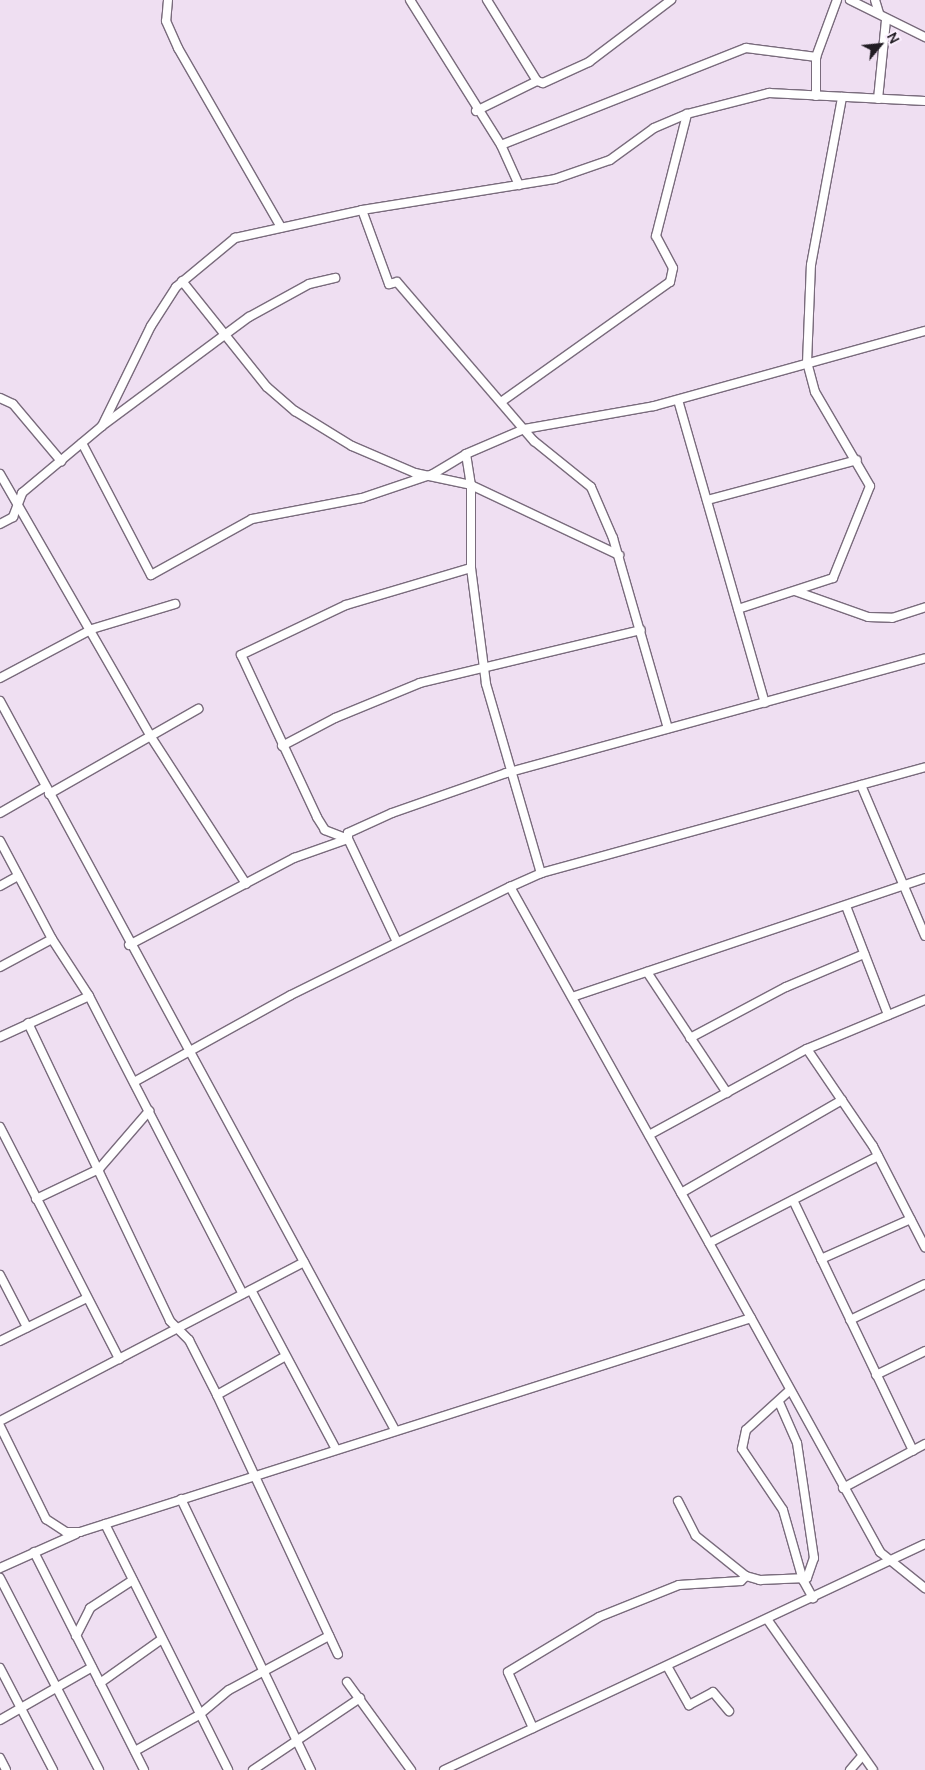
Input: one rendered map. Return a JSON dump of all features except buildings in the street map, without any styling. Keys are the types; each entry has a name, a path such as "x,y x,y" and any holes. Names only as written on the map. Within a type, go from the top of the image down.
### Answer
{"street":[{"path":"168,0 166,21 178,48 281,227"},
{"path":"410,0 476,111 501,145 519,185"},
{"path":"487,0 537,81"},
{"path":"476,111 537,81 552,80 589,62 671,0"},
{"path":"816,96 816,57 837,0"},
{"path":"850,0 878,13 886,20 925,37"},
{"path":"875,0 878,13"},
{"path":"878,99 886,20"},
{"path":"501,145 746,48 816,57"},
{"path":"102,426 151,326 182,281 235,238 362,210 555,179 610,160 654,128 687,114 769,94 925,101"},
{"path":"738,609 833,578 870,486 857,460 815,392 807,363 810,265 842,97"},
{"path":"500,402 670,282 673,268 656,236 687,114"},
{"path":"362,210 389,284 397,282 524,429 591,487 619,555 642,630 668,728"},
{"path":"0,524 14,517 22,493 102,426 226,334 287,295 335,278"},
{"path":"182,281 267,387 295,411 352,446 415,473 432,474 471,485 619,555"},
{"path":"82,443 151,575 252,519 362,498 432,474 466,454 524,429 678,400 925,331"},
{"path":"0,398 13,404 61,461"},
{"path":"678,400 765,702"},
{"path":"466,454 471,485 471,568 483,666 514,771 541,873"},
{"path":"707,500 857,460"},
{"path":"0,474 92,629 151,737 246,884"},
{"path":"348,839 325,830 282,746 242,652 346,605 471,568"},
{"path":"795,591 868,617 892,618 925,607"},
{"path":"0,678 92,629 175,604"},
{"path":"282,746 380,698 483,666 642,630"},
{"path":"397,942 348,839 348,833 392,813 514,771 765,702 830,681 925,658"},
{"path":"0,701 129,945 192,1051 395,1430"},
{"path":"0,813 151,737 198,709"},
{"path":"134,1082 397,942 541,873 925,767"},
{"path":"861,784 925,936"},
{"path":"129,945 294,858 348,839"},
{"path":"0,841 52,939 89,996 243,1294"},
{"path":"0,886 18,876"},
{"path":"572,997 925,878"},
{"path":"510,887 751,1318 843,1488 888,1562 904,1567 925,1588"},
{"path":"846,906 888,1015"},
{"path":"0,967 52,939"},
{"path":"690,1038 786,987 864,954"},
{"path":"646,972 726,1093"},
{"path":"0,1037 89,996"},
{"path":"649,1135 806,1049 925,1000"},
{"path":"28,1023 170,1321 181,1329 217,1395 338,1654"},
{"path":"806,1049 878,1156 925,1247"},
{"path":"681,1193 842,1100"},
{"path":"36,1199 99,1169 150,1112"},
{"path":"0,1127 119,1359"},
{"path":"709,1243 878,1156"},
{"path":"793,1200 913,1451"},
{"path":"821,1259 911,1219"},
{"path":"0,1421 181,1329 304,1262"},
{"path":"0,1275 27,1327"},
{"path":"850,1320 925,1284"},
{"path":"251,1290 336,1448"},
{"path":"0,1340 87,1298"},
{"path":"0,1568 80,1532 336,1448 751,1318"},
{"path":"876,1375 925,1351"},
{"path":"217,1395 286,1356"},
{"path":"790,1390 746,1430 742,1449 783,1510 803,1580 813,1598"},
{"path":"678,1501 696,1536 746,1576 803,1580 811,1573 814,1558 797,1443 779,1402"},
{"path":"0,1426 3,1439 46,1518 66,1532 80,1532"},
{"path":"843,1488 925,1444"},
{"path":"181,1499 311,1770"},
{"path":"105,1524 228,1770"},
{"path":"444,1770 767,1620 925,1544"},
{"path":"34,1552 144,1770"},
{"path":"533,1728 507,1675 510,1670 629,1602 679,1585 741,1580 746,1576"},
{"path":"0,1578 57,1686 98,1770"},
{"path":"76,1636 83,1616 103,1597 133,1580"},
{"path":"68,1618 83,1616"},
{"path":"767,1620 873,1770"},
{"path":"135,1751 199,1715 263,1672 329,1636"},
{"path":"100,1683 162,1639"},
{"path":"667,1666 689,1705 713,1692 730,1712"},
{"path":"0,1720 92,1667"},
{"path":"0,1668 53,1770"},
{"path":"347,1682 411,1770"},
{"path":"253,1770 360,1698"},
{"path":"850,1770 862,1756"},
{"path":"0,1758 6,1770"}]}
